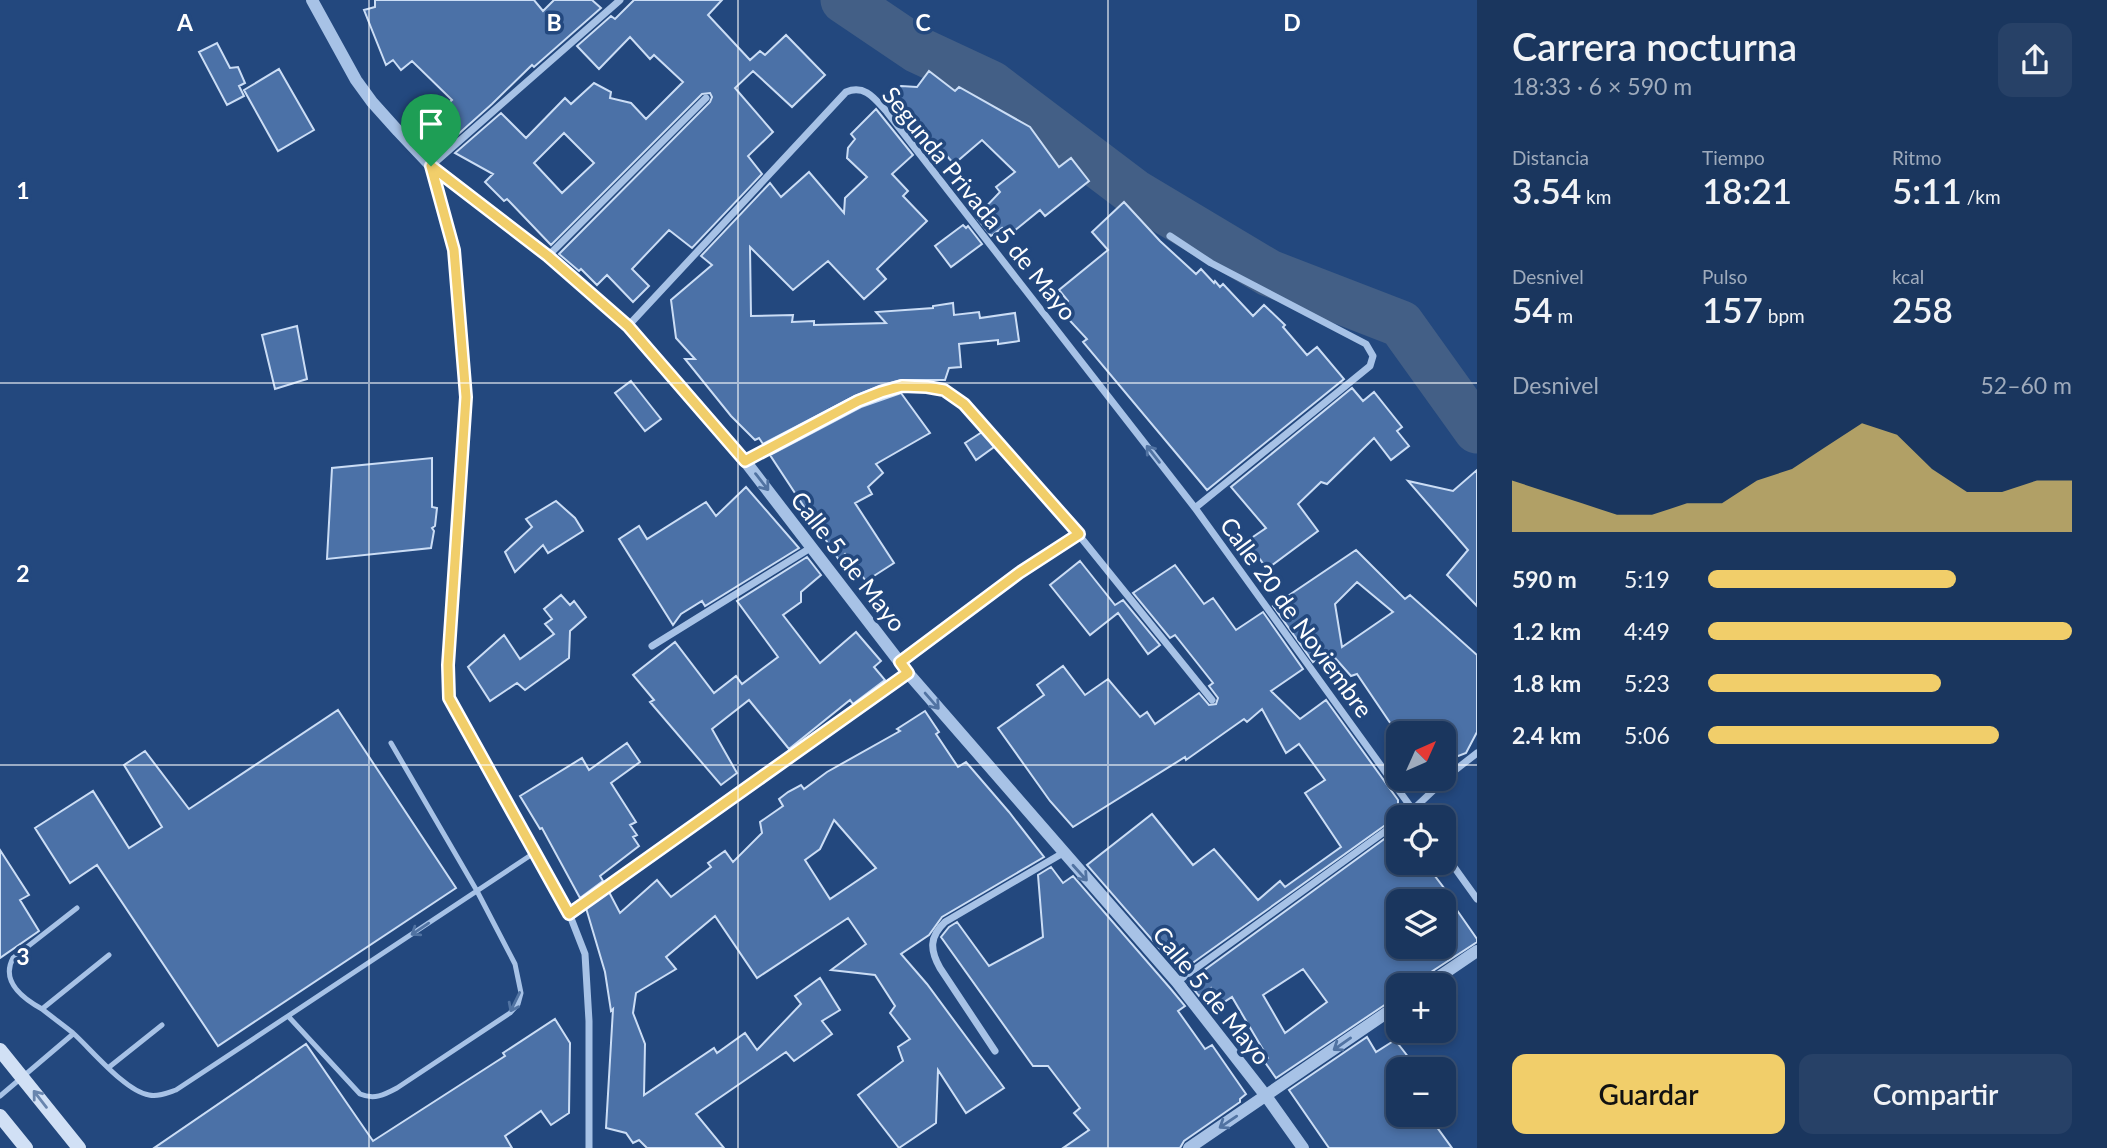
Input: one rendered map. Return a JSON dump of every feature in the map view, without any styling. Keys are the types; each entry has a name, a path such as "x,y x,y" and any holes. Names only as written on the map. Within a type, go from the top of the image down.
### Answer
{"main road":[{"path":"0,1050 79,1148"},
{"path":"0,1116 26,1148"}],"street":[{"name":"Calle 5 de Mayo","path":"312,0 356,80 372,102 431,166 548,256 628,326 745,461 908,673 1177,982 1303,1148"},
{"path":"589,1148 589,1021 585,954 569,914 449,698 448,665 466,397 454,250 431,166 620,0"},
{"name":"Segunda Privada 5 de Mayo","path":"628,326 846,92 859,89 866,92 887,112 1195,508"},
{"path":"548,256 706,98"},
{"path":"1170,236 1211,263 1366,344 1373,356 1370,366 1195,508"},
{"path":"745,461 858,401 881,392 902,386 944,390 964,404 1079,534 1212,699"},
{"name":"Calle 20 de Noviembre","path":"1195,508 1409,805"},
{"path":"900,662 1019,573 1079,534"},
{"path":"652,646 813,547"},
{"path":"569,914 908,673"},
{"path":"1423,805 1454,771 1477,753"},
{"path":"1177,982 1386,831"},
{"path":"995,1051 940,968 931,944 936,932 945,922 1063,853"},
{"path":"1456,870 1477,900"},
{"path":"1445,973 1477,951"},
{"path":"1189,1148 1386,1013"}],"lane":[{"path":"288,1016 360,1094 369,1098 397,1088 510,1013 517,1004 521,993 520,978 502,939 391,743"},
{"path":"78,908 13,958 6,973 11,986 25,1000 43,1009 108,1068 136,1089 148,1095 162,1095 176,1090 534,853"},
{"path":"43,1009 109,955"},
{"path":"108,1068 162,1025"},
{"path":"0,1096 73,1034"}],"building":[{"path":"375,0 534,0 543,11 554,0 592,0 601,8 534,67 532,65 445,146 425,124 452,100 412,61 401,70 393,60 386,65 364,10 375,7"},
{"path":"634,0 722,0 708,15 750,60 760,51 765,55 786,35 825,75 792,107 753,71 735,88 773,132 748,156 762,174 692,248 669,230 632,269 649,286 633,302 607,275 597,285 581,269 579,271 559,254 710,102 710,93 702,94 551,245 507,199 504,201 485,182 493,174 455,153 501,113 526,138 565,98 571,104 594,83 611,92 610,98 631,103 646,119 683,82 654,55 650,59 630,37 599,69 577,46 611,16 615,19","holes":["564,133 594,163 562,193 534,163"]},
{"path":"217,43 230,68 238,67 245,83 239,86 244,96 227,105 199,52"},
{"path":"279,69 314,130 278,151 244,90"},
{"path":"929,71 955,91 959,87 1030,127 1059,167 1071,158 1089,181 1045,216 1040,210 1008,236 1002,228 991,236 976,217 1000,192 996,187 1015,172 982,140 954,164 931,138 922,147 885,101 901,86 917,87"},
{"path":"876,109 913,155 892,174 908,191 903,196 927,221 877,269 886,279 864,299 828,261 793,290 750,247 751,316 793,315 792,322 814,321 814,325 886,323 876,312 933,308 953,303 954,315 979,312 980,318 1015,313 1019,341 959,344 961,367 949,368 945,380 901,380 879,386 763,444 759,438 755,440 731,416 685,359 695,359 676,338 671,300 712,265 701,256 770,183 781,197 809,172 844,213 845,198 867,177 847,158 848,148 855,139 851,134"},
{"path":"1124,202 1160,241 1196,274 1201,269 1214,283 1215,281 1220,287 1223,284 1253,316 1264,305 1285,325 1283,327 1307,355 1317,347 1344,379 1207,490 1083,342 1087,339 1060,310 1068,301 1059,290 1108,250 1092,232"},
{"path":"963,225 966,228 968,226 982,244 951,267 935,246"},
{"path":"297,326 307,379 275,389 262,335"},
{"path":"631,381 661,419 645,431 615,393"},
{"path":"1352,388 1363,401 1374,392 1402,427 1397,431 1409,446 1391,460 1374,438 1327,484 1321,482 1298,504 1318,531 1267,569 1247,541 1266,528 1231,487"},
{"path":"901,393 930,433 876,464 883,473 868,487 872,494 855,503 894,563 866,581 845,554 839,560 770,455 861,407"},
{"path":"982,432 994,447 976,460 965,443"},
{"path":"432,458 432,507 437,508 431,548 327,559 332,468"},
{"path":"1477,470 1477,606 1447,575 1468,550 1408,481 1453,491"},
{"path":"746,487 799,548 705,606 702,601 681,614 673,625 619,539 639,526 647,539 706,502 716,516"},
{"path":"556,501 575,518 583,531 548,553 543,545 515,572 505,552 532,527 526,519"},
{"path":"1356,550 1405,599 1410,595 1477,655 1477,732 1466,753 1456,757 1456,721 1389,721 1357,674 1351,676 1329,651 1313,662 1273,606","holes":["1357,582 1393,612 1342,647 1335,604"]},
{"path":"807,557 821,575 801,592 801,602 783,615 820,663 856,632 881,661 874,667 885,680 853,704 850,700 789,749 749,700 712,729 737,773 721,785 650,702 654,700 633,675 675,642 714,693 736,676 742,684 778,657 737,601"},
{"path":"1080,561 1115,605 1123,600 1160,645 1148,654 1118,613 1090,635 1050,585"},
{"path":"1175,565 1204,604 1213,598 1236,630 1263,612 1303,669 1271,691 1300,719 1326,700 1386,783 1386,791 1392,791 1398,800 1398,805 1386,805 1386,825 1180,972 1087,865 1152,814 1193,865 1214,849 1258,900 1280,881 1285,887 1341,847 1305,793 1325,780 1299,744 1286,753 1262,709 1247,722 1244,719 1186,760 1185,757 1073,827 1050,801 998,728 1044,695 1037,685 1063,666 1085,695 1108,679 1140,717 1147,712 1155,724 1199,693 1209,705 1216,704 1218,698 1209,686 1213,683 1175,635 1170,638 1133,593"},
{"path":"561,595 570,605 574,601 586,617 570,631 569,658 525,690 517,683 490,701 468,667 504,635 520,659 554,634 545,624 552,619 544,609"},
{"path":"338,710 456,888 218,1046 97,865 70,883 35,828 93,791 129,848 162,827 124,765 145,751 189,809"},
{"path":"925,711 939,732 936,734 958,767 966,762 1044,857 942,917 929,935 901,954 927,984 1004,1088 966,1113 938,1070 936,1123 899,1148 858,1095 903,1061 898,1047 910,1039 890,1013 895,1006 875,975 831,970 866,944 848,918 757,978 715,916 666,957 676,969 636,993 633,1013 645,1044 644,1095 714,1048 717,1053 745,1033 757,1050 801,1004 795,996 820,978 840,1010 822,1021 832,1034 794,1061 786,1052 696,1114 724,1148 647,1148 639,1140 633,1143 626,1133 606,1128 613,1009 611,1011 605,972 586,908 609,892 620,913 657,880 671,897 711,867 708,863 725,851 733,862 762,833 760,822 783,806 779,799 801,785 804,789 827,772 900,731 897,729","holes":["834,820 876,868 830,899 805,860 820,849"]},
{"path":"627,743 640,762 611,783 636,822 630,825 637,835 633,837 639,846 600,876 603,881 580,898 542,828 540,829 520,796 582,758 589,770"},
{"path":"1386,838 1386,875 1434,875 1445,889 1386,889 1386,959 1451,959 1430,973 1386,973 1386,1004 1276,1078 1264,1061 1268,1058 1232,997 1221,1004 1211,988 1199,996 1188,982","holes":["1303,969 1327,1002 1285,1033 1263,995"]},
{"path":"0,850 29,895 20,900 39,931 0,958"},
{"path":"1051,867 1063,883 1073,876 1170,988 1185,1006 1178,1011 1205,1049 1212,1045 1246,1094 1240,1102 1184,1141 1180,1148 1063,1148 1089,1130 1074,1113 1080,1108 1048,1066 1033,1066 941,937 957,922 989,966 1043,937 1038,875"},
{"path":"1456,909 1477,939 1477,942 1456,956"},
{"path":"555,1019 570,1043 569,1113 551,1125 541,1111 505,1136 512,1148 154,1148 306,1044 373,1141 505,1056 503,1053"},
{"path":"1367,1037 1376,1052 1390,1043 1397,1043 1408,1057 1386,1057 1386,1127 1437,1127 1452,1148 1329,1148 1289,1090"}],"waterway":[{"path":"844,0 918,50 991,84 1135,193 1269,273 1401,324 1477,430"}],"route":[{"path":"431,166 548,256 628,326 745,461 830,415 881,392 902,386 944,390 964,404 996,438 1079,534 1019,573 900,662 908,673 569,914 449,698 448,665 466,397 454,250 431,166"}]}
